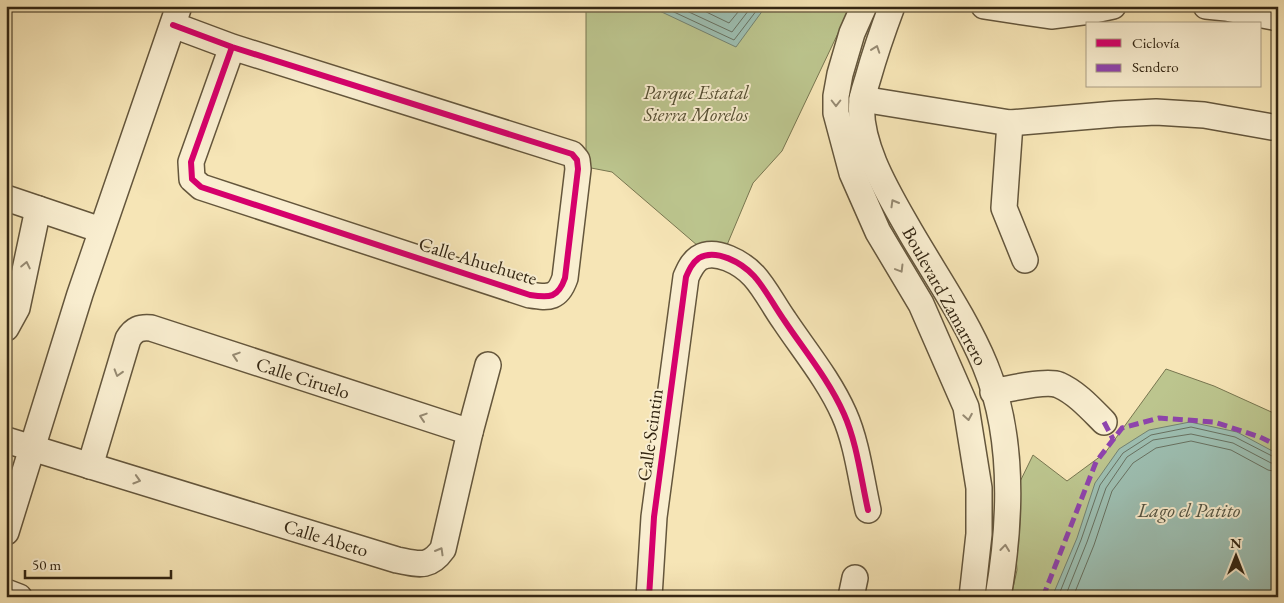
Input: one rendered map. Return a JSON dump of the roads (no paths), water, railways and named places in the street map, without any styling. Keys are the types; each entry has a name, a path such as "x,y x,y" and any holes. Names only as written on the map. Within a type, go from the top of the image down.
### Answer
{"street":[{"name":"Boulevard Zamarrero","path":"864,6 852,33 840,74 836,96 836,113 856,182 878,232 921,304 966,407 979,488 979,534 972,597"},
{"name":"Boulevard Zamarrero","path":"892,6 875,52 862,99 862,122 872,158 887,192 972,337 986,366 1001,416 1007,456 1006,534 998,597"},
{"path":"984,6 1052,11 1090,11 1113,6"},
{"path":"1206,6 1268,13"},
{"path":"6,532 31,447 101,230 176,16"},
{"name":"Calle Ahuehuete","path":"176,16 232,47 572,154 577,160 578,170 565,278 562,288 548,298 530,295 200,187 192,179 191,162 232,47"},
{"path":"862,99 1010,123 1156,112 1204,115 1278,128"},
{"path":"1010,123 1004,208 1025,260"},
{"path":"6,198 101,230"},
{"path":"6,328 16,308 38,209"},
{"name":"Calle Scintin","path":"649,597 654,517 686,277 691,266 699,258 710,255 722,256 735,262 754,276 825,380 844,414 853,441 868,510"},
{"path":"914,292 938,280"},
{"name":"Calle Ciruelo","path":"90,466 128,339 131,333 137,329 151,328 470,432"},
{"name":"Calle Abeto","path":"6,440 397,560 420,564 431,562 443,550 470,432 488,365"},
{"path":"994,392 1022,386 1057,384 1079,398 1104,422"},
{"path":"6,592 19,597"}],"water":[{"path":"649,6 766,6 736,47"},
{"name":"Lago el Patito","path":"1190,422 1237,432 1278,454 1278,597 1052,597 1077,538 1095,483 1119,449 1149,430"}],"park label":[{"name":"Parque Estatal Sierra Morelos","path":"696,103"}]}
